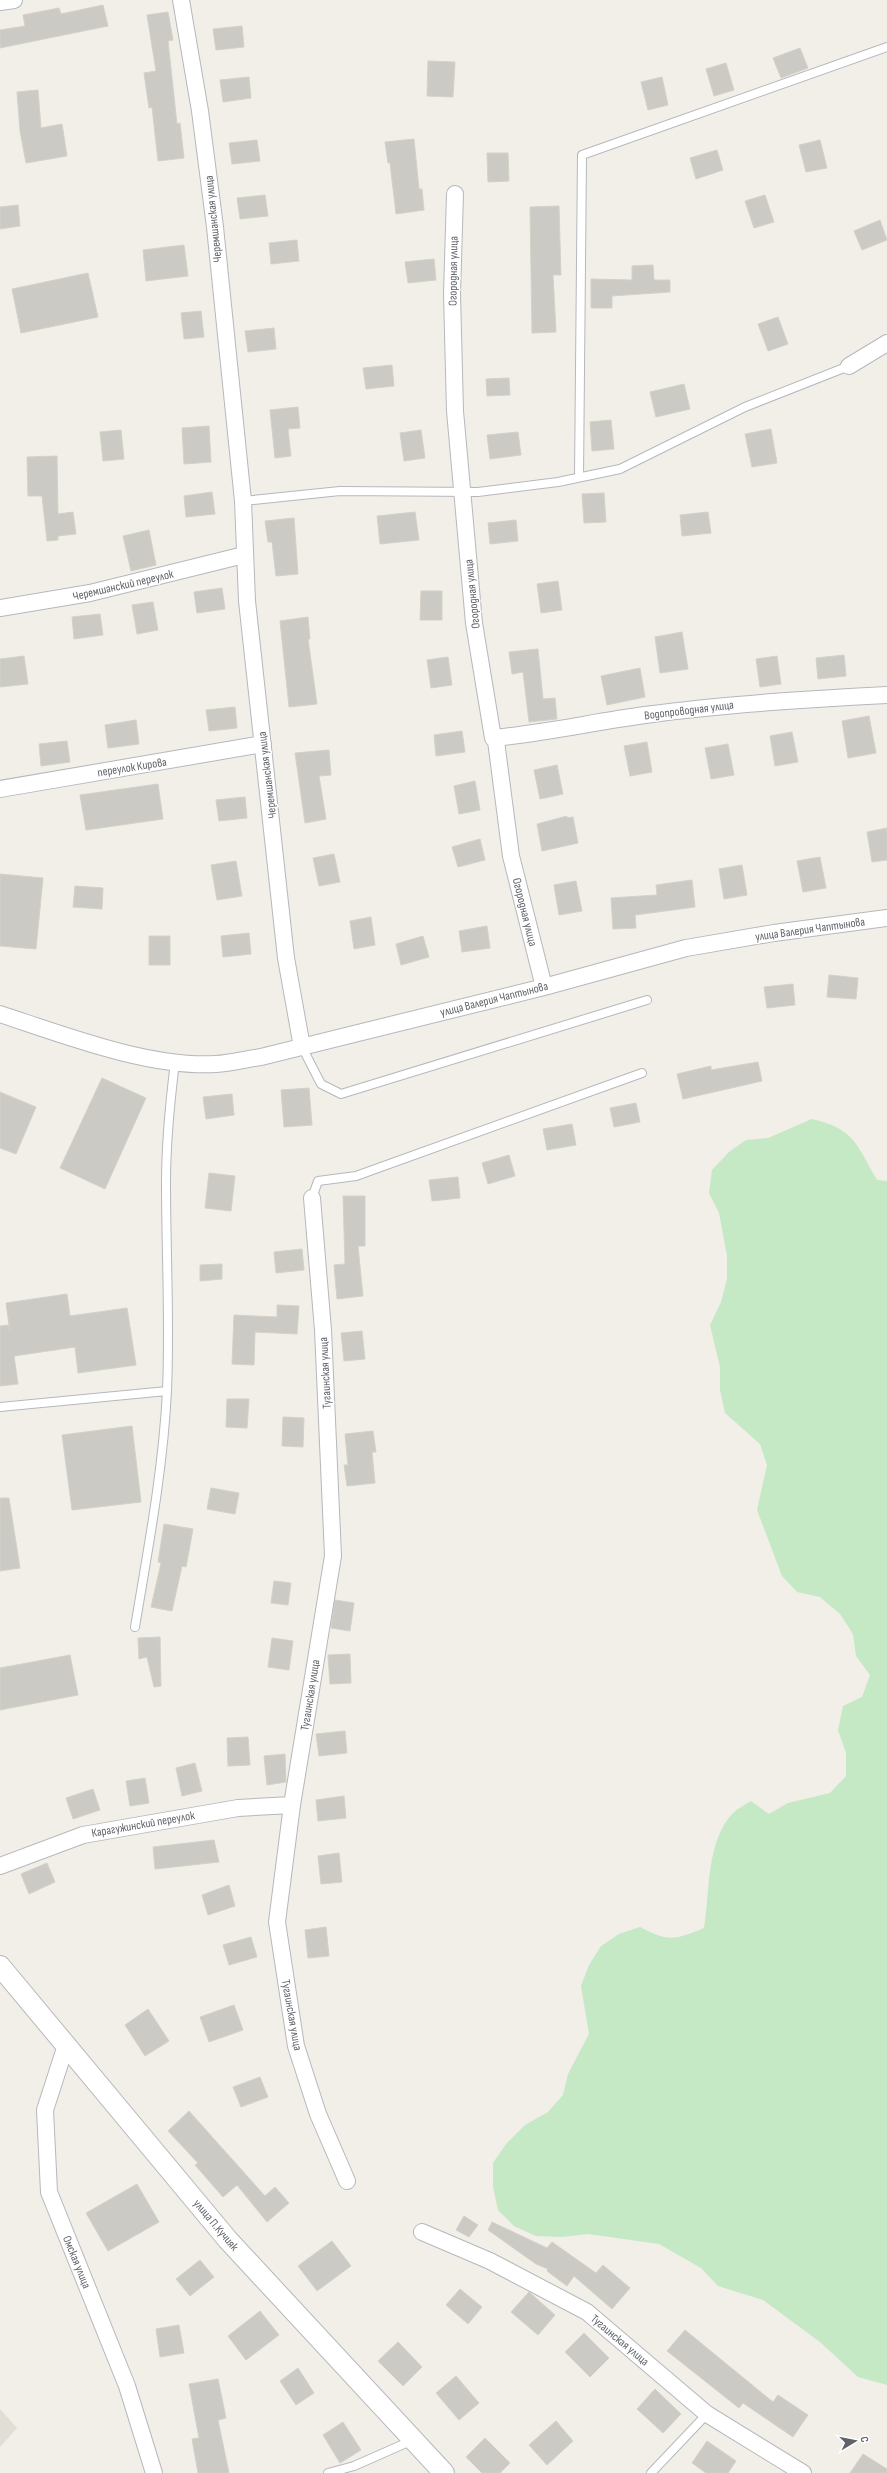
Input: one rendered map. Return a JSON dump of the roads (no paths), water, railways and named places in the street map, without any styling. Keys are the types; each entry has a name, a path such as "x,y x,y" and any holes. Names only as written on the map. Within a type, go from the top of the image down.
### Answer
{"street":[{"path":"0,2 14,0"},
{"name":"Черемшанская улица","path":"181,0 200,111 215,227 243,501 244,554 263,744 286,958 302,1047"},
{"name":"Огородная улица","path":"455,194 452,294 455,411 474,623 493,738 496,741 512,856 544,987"},
{"path":"849,366 887,342"},
{"name":"Черемшанский переулок","path":"0,608 90,593 244,554"},
{"name":"Водопроводная улица","path":"493,738 546,732 645,715 743,704 887,695"},
{"name":"переулок Кирова","path":"0,789 263,744"},
{"name":"улица Валерия Чаптынова","path":"0,1014 102,1047 175,1062 216,1064 261,1057 302,1047 544,987 686,948 774,933 887,918"},
{"name":"Тугаинская улица","path":"312,1198 323,1330 333,1556 292,1805 277,1922 296,2046 318,2114 347,2181"},
{"name":"Карагужинский переулок","path":"0,1866 83,1835 238,1808 292,1805"},
{"name":"улица П.Кучияк","path":"0,1966 228,2240 444,2473"},
{"name":"Омская улица","path":"66,2045 45,2110 49,2192 127,2386 154,2473"},
{"name":"Тугаинская улица","path":"422,2232 490,2261 587,2312 707,2414 803,2473"}],"lane":[{"path":"579,477 582,156 887,47"},
{"path":"243,501 340,491 478,492 579,477 620,469 745,407 849,366"},
{"path":"302,1047 321,1084 341,1094 647,1000"},
{"path":"135,1627 162,1460 167,1391 169,1314 166,1183 168,1117 175,1062"},
{"path":"312,1198 318,1181 356,1176 642,1073"},
{"path":"0,1407 167,1391"},
{"path":"651,2473 707,2414"},
{"path":"328,2473 354,2466 413,2440"}]}
